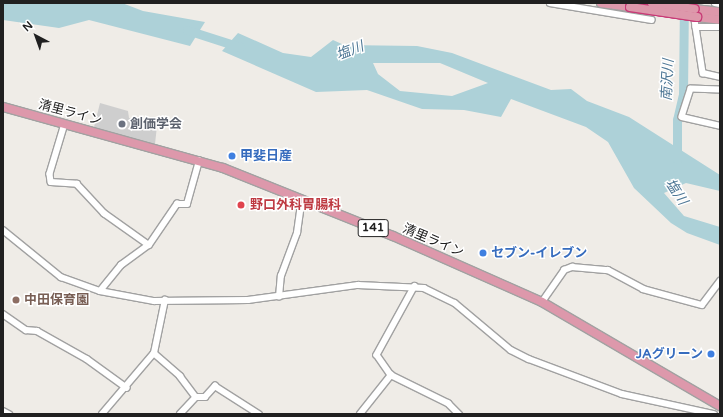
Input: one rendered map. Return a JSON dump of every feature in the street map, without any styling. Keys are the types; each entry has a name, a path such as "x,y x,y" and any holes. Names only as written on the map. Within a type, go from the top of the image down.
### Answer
{"highway":[{"path":"601,3 630,7 720,12"},
{"path":"652,3 695,10 720,20"},
{"name":"清里ライン","path":"3,107 199,161 302,199 542,302 720,406"}],"street":[{"path":"550,3 652,20"},
{"path":"715,3 720,4"},
{"path":"695,10 703,73 720,77"},
{"path":"696,27 720,27"},
{"path":"720,90 691,89 682,117 720,126"},
{"path":"65,124 50,174 51,182 77,184 104,213 149,245"},
{"path":"100,291 121,265 139,248 149,245 177,204 187,204 199,161"},
{"path":"279,297 281,276 297,233 302,199"},
{"path":"3,230 61,276 100,291 165,300 279,297 358,285 415,286 455,303 511,350 529,359 622,394 714,414"},
{"path":"542,302 564,270 572,267 608,270 644,289 702,305 720,281"},
{"path":"415,286 377,355 391,375 448,403 459,414"},
{"path":"102,414 127,388 154,353 165,300"},
{"path":"3,314 26,330 36,331 87,359 127,388"},
{"path":"154,353 180,376 196,397"},
{"path":"360,414 391,375"},
{"path":"180,414 196,397 205,397 215,386 259,414"},
{"path":"3,411 9,414"}],"shaded area":[{"path":"100,103 128,111 129,118 157,126 155,144 94,127"}],"water":[{"path":"3,3 122,3 143,11 205,22 190,46 89,20 59,28 3,20"},
{"path":"238,33 283,53 311,57 333,40 344,45 417,46 452,53 551,90 571,89 587,101 629,117 720,175 720,191 686,183 664,193 684,216 720,227 720,245 687,233 671,223 634,188 608,142 586,127 511,99 501,117 464,110 422,109 367,90 316,92 222,51","holes":["373,63 440,63 488,83 452,96 400,91 378,74"]}],"waterway":[{"name":"南沢川","path":"677,159 677,120 683,94 684,3"},
{"name":"塩川","path":"187,30 240,47"}],"place":[{"name":"創価学会","path":"122,124"},
{"name":"甲斐日産","path":"232,156"},
{"name":"野口外科胃腸科","path":"241,205"},
{"name":"セブン-イレブン","path":"483,253"},
{"name":"中田保育園","path":"16,300"},
{"name":"JAグリーン","path":"711,354"}]}
